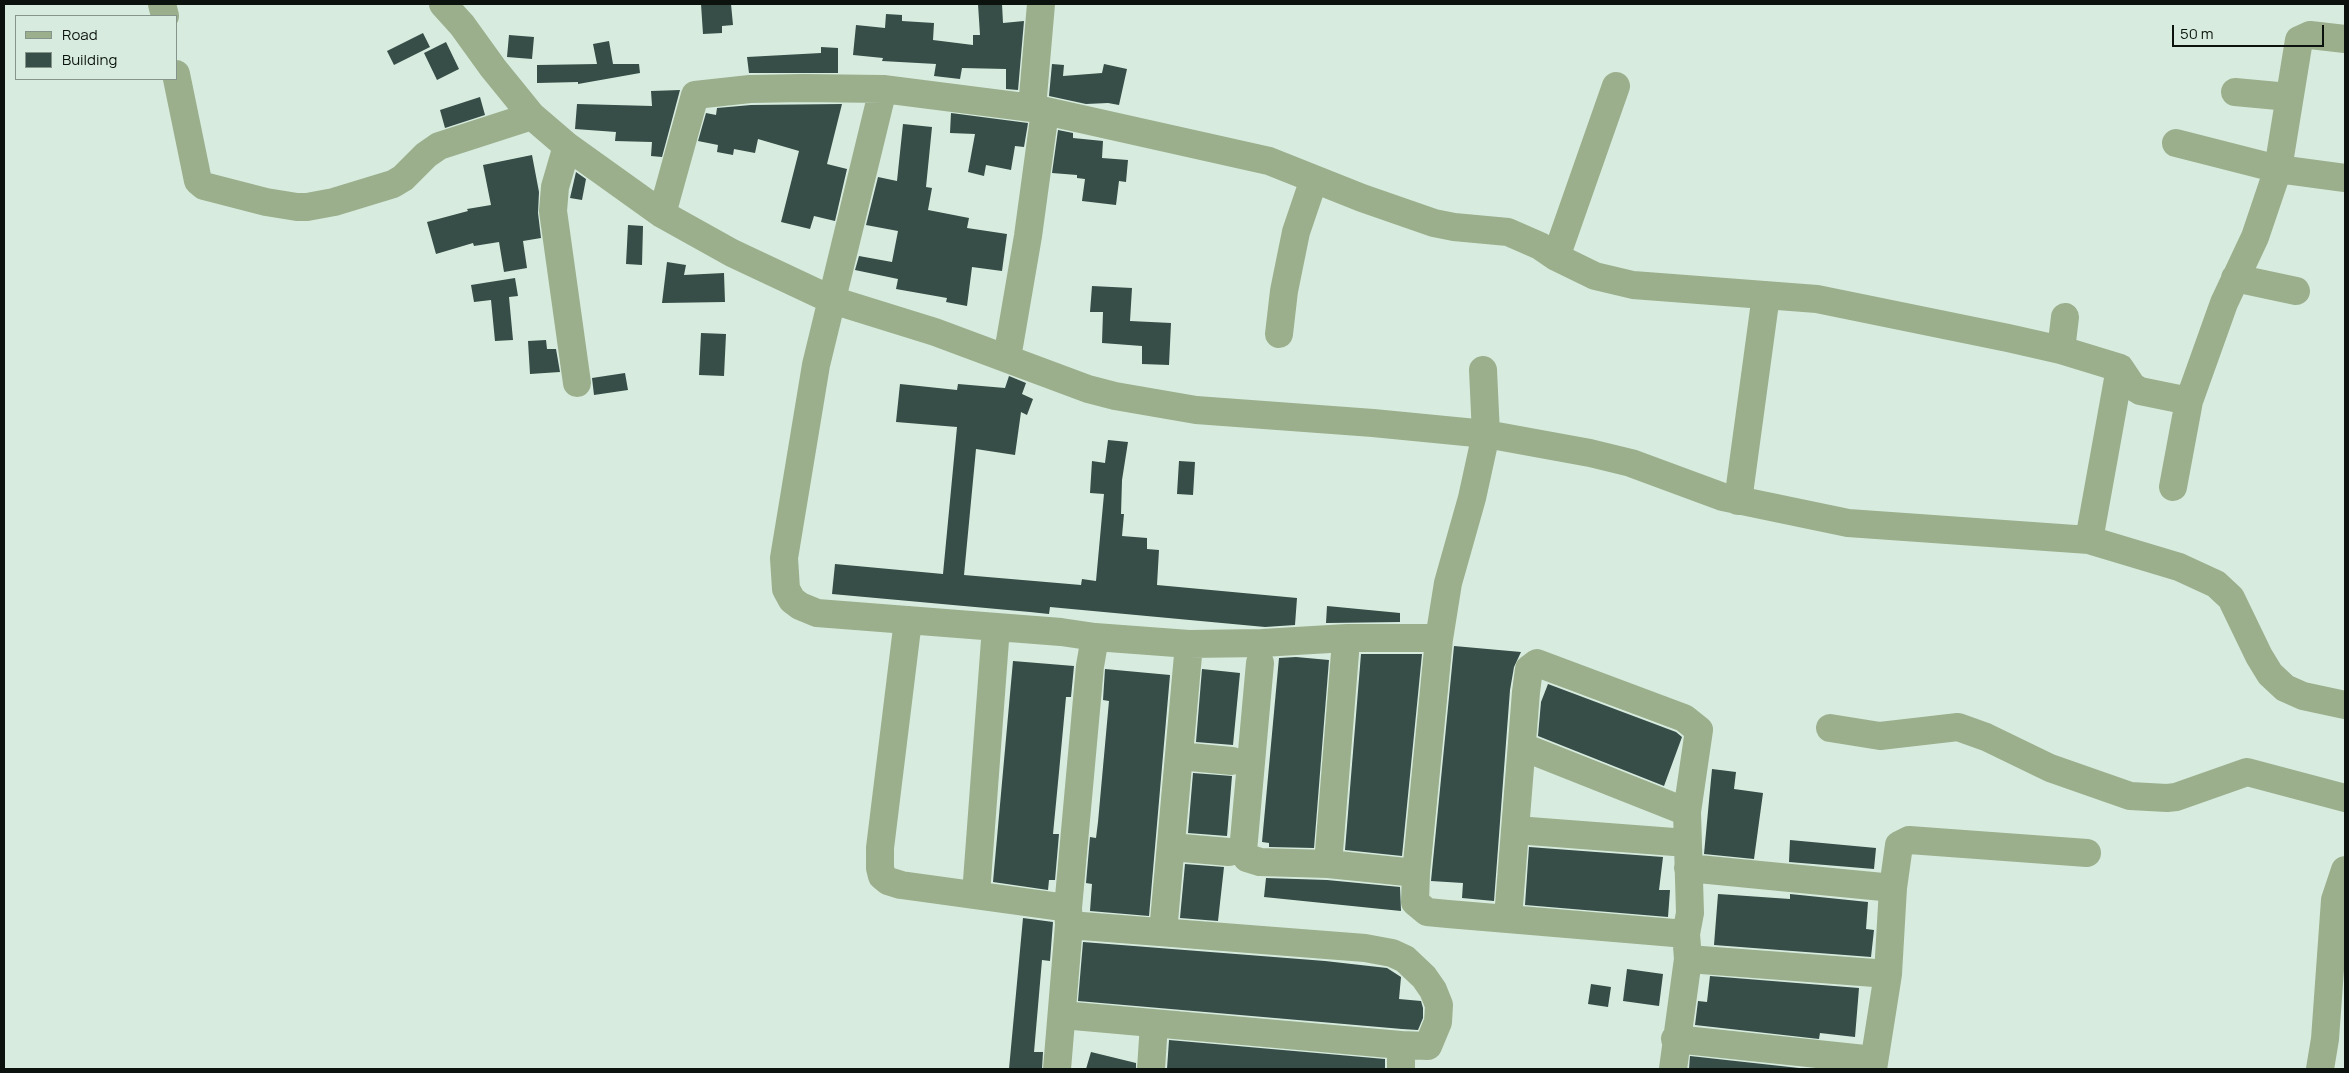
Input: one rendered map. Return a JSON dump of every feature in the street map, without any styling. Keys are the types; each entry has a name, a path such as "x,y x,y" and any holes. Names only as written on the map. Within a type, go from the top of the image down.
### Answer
{"street":[{"path":"443,4 462,25 493,68 532,116 567,146 662,214 732,253 832,300 935,332 1088,389 1196,410 1373,423 1486,434 1590,453 1631,463 1738,501 1848,523 2089,540 2179,568 2216,584 2231,598 2259,656 2270,674 2285,688 2303,696 2345,705"},
{"path":"1007,358 1028,236 1039,109 1041,4"},
{"path":"2173,487 2189,401 2235,278 2255,237 2278,169 2300,40 2310,35 2345,39"},
{"path":"177,80 198,182 204,186 258,200 297,207 307,208 334,202 393,184 410,172 426,155 436,148 532,116"},
{"path":"1556,257 1616,86"},
{"path":"662,214 695,94 750,89 884,89 1039,109 1269,161 1434,223 1454,227 1508,232 1540,246 1556,257 1595,276 1633,285 1817,299 2061,350 2120,368 2132,386 2140,391 2189,401"},
{"path":"884,89 816,365 784,558 786,588 792,600 800,606 817,613 1189,644 1262,643 1346,638 1428,638"},
{"path":"2235,92 2289,97"},
{"path":"2176,143 2278,169 2345,178"},
{"path":"567,146 555,187 553,211 577,383"},
{"path":"1279,334 1284,291 1296,232 1314,179"},
{"path":"2235,278 2296,291"},
{"path":"1738,501 1766,295"},
{"path":"2061,350 2065,317"},
{"path":"2089,540 2120,368"},
{"path":"1483,370 1486,434 1472,498 1448,583 1439,638 1416,873 1415,902 1427,912 1508,918 1687,946 1888,974"},
{"path":"908,620 891,747 880,868 884,878 892,883 976,894 1069,916 1163,932 1365,948 1392,954 1405,959 1424,977 1433,990 1438,1005 1438,1022 1428,1046 1401,1057 1154,1024 1062,1015"},
{"path":"976,894 996,627"},
{"path":"1057,1069 1090,666 1095,637"},
{"path":"1163,932 1189,644"},
{"path":"1328,864 1345,653"},
{"path":"1260,663 1243,851 1247,858 1260,862 1328,864 1416,873"},
{"path":"1508,918 1529,669 1537,663 1684,718 1699,730 1688,812 1687,856 1690,913 1673,1069"},
{"path":"1830,728 1892,736 1928,729 1958,727 1986,737 2050,768 2130,796 2176,797 2247,772 2345,798"},
{"path":"1523,748 1688,812"},
{"path":"1179,756 1232,761"},
{"path":"1516,830 1893,888"},
{"path":"1675,1040 1874,1065 1888,974 1893,888 1899,845 1909,840 2087,853"},
{"path":"1171,847 1229,852"},
{"path":"2320,1069 2325,1040 2335,900 2345,870"},
{"path":"1151,1069 1154,1024"}],"building":[{"path":"701,4 731,4 733,25 722,26 722,33 703,34"},
{"path":"978,4 1002,4 1003,23 1024,21 1018,90 1006,89 1006,69 962,68 960,79 934,76 936,64 882,61 883,58 853,55 856,25 885,28 886,14 902,15 902,21 934,23 933,40 973,45 973,35 980,35"},
{"path":"423,33 430,47 394,65 387,51"},
{"path":"509,35 534,37 532,59 507,57"},
{"path":"609,41 613,64 639,64 640,73 578,84 578,82 537,83 537,65 597,64 593,44"},
{"path":"446,42 459,69 437,80 424,53"},
{"path":"821,47 838,48 838,73 749,73 747,57 821,53"},
{"path":"1052,64 1064,65 1063,76 1102,73 1104,64 1127,69 1119,105 1108,103 1086,104 1049,96"},
{"path":"680,90 662,157 651,156 652,142 615,141 616,132 575,129 577,104 652,106 651,91"},
{"path":"480,97 485,115 445,128 440,110"},
{"path":"842,104 827,164 847,169 835,221 814,216 810,229 781,222 799,151 758,139 755,153 734,149 733,155 717,152 718,145 698,141 706,113 716,115 717,108 751,105"},
{"path":"951,113 1028,123 1024,147 1015,146 1011,170 986,165 984,176 968,172 975,134 950,133"},
{"path":"903,124 932,127 926,187 932,188 928,210 969,218 967,228 1007,234 1002,271 972,267 967,306 946,302 947,298 896,289 898,279 855,270 859,256 892,262 898,231 866,225 878,177 897,181"},
{"path":"1058,130 1073,133 1073,138 1103,141 1102,158 1128,160 1126,182 1119,181 1116,205 1082,201 1085,179 1077,178 1077,175 1052,173"},
{"path":"532,155 539,192 538,213 541,238 523,241 527,268 504,272 499,242 474,246 473,243 436,254 427,222 468,211 467,209 491,205 483,165"},
{"path":"576,172 586,179 582,200 570,198"},
{"path":"628,225 643,226 642,265 626,264"},
{"path":"667,262 686,265 684,275 724,273 725,302 662,303"},
{"path":"515,278 518,296 509,297 513,340 495,341 491,300 474,302 471,285"},
{"path":"1092,286 1132,288 1130,321 1171,323 1169,365 1142,364 1142,346 1102,343 1103,312 1090,312"},
{"path":"701,333 726,334 724,376 699,375"},
{"path":"546,340 547,349 556,349 560,372 530,374 528,341"},
{"path":"625,373 628,390 594,395 592,378"},
{"path":"1009,376 1026,383 1022,394 1033,399 1027,415 1021,412 1015,455 976,449 964,575 1081,585 1082,579 1096,581 1104,494 1090,493 1092,461 1105,463 1108,440 1128,442 1122,480 1121,514 1124,514 1122,536 1147,538 1147,549 1159,550 1157,585 1297,598 1295,625 1265,627 1050,607 1049,614 832,594 835,564 943,574 957,427 896,422 900,384 957,390 958,384 1005,388"},
{"path":"1179,461 1195,462 1193,495 1177,494"},
{"path":"1327,606 1400,613 1400,622 1326,623"},
{"path":"1454,646 1521,652 1514,667 1510,690 1494,901 1462,898 1463,883 1431,881"},
{"path":"1361,654 1422,654 1402,856 1345,850"},
{"path":"1296,657 1329,660 1314,848 1269,847 1269,843 1262,842 1279,658"},
{"path":"1013,661 1074,666 1071,697 1066,697 1053,834 1059,834 1055,880 1049,880 1048,890 993,882"},
{"path":"1105,669 1170,675 1149,916 1090,911 1092,884 1086,883 1090,837 1096,838 1109,701 1103,700"},
{"path":"1202,669 1240,673 1233,745 1196,742"},
{"path":"1548,684 1676,732 1682,737 1664,786 1538,736 1541,702"},
{"path":"1712,769 1736,772 1734,789 1763,793 1754,859 1704,854"},
{"path":"1193,773 1232,776 1227,836 1188,833"},
{"path":"1790,840 1876,848 1874,869 1789,862"},
{"path":"1529,847 1663,857 1659,890 1670,890 1668,917 1525,905"},
{"path":"1185,864 1224,867 1218,921 1180,918"},
{"path":"1266,878 1327,880 1400,887 1401,911 1264,897"},
{"path":"1718,894 1790,899 1790,894 1868,902 1866,929 1874,930 1871,957 1714,945"},
{"path":"1023,918 1053,922 1050,961 1042,960 1034,1052 1043,1052 1042,1069 1009,1069"},
{"path":"1083,942 1325,961 1387,968 1401,977 1399,999 1421,1001 1423,1018 1418,1030 1078,1001"},
{"path":"1627,969 1663,974 1659,1006 1623,1001"},
{"path":"1710,976 1859,988 1855,1037 1820,1033 1819,1039 1695,1025 1698,1001 1707,1002"},
{"path":"1591,984 1611,987 1608,1007 1588,1004"},
{"path":"1169,1040 1385,1059 1385,1069 1167,1069"},
{"path":"1091,1052 1136,1063 1136,1069 1086,1069"},
{"path":"1690,1056 1799,1068 1799,1069 1689,1069"}]}
